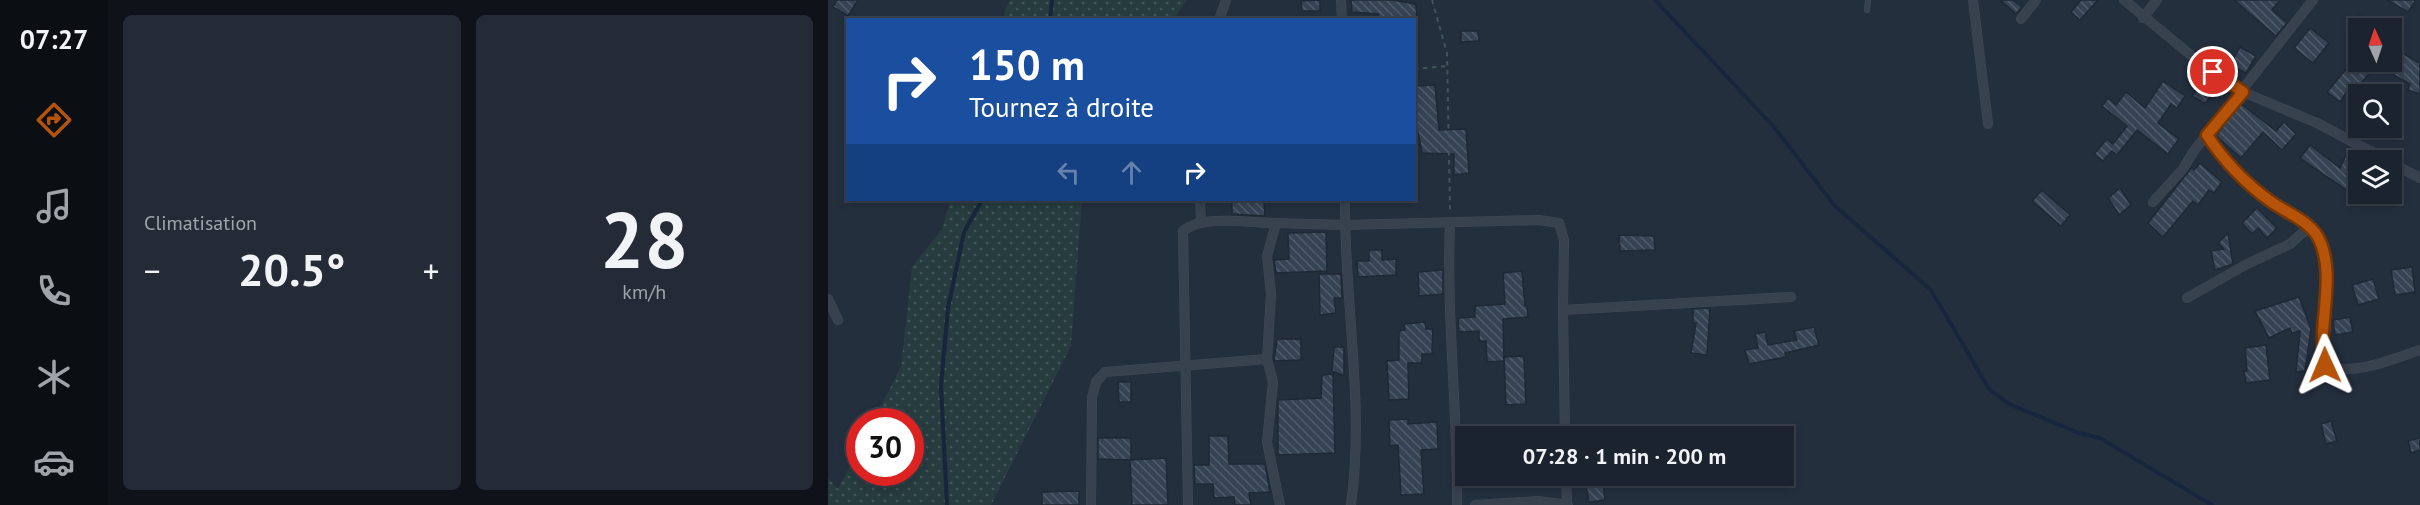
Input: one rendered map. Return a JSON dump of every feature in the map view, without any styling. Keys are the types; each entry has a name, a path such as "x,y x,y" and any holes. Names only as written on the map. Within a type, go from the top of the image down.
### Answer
{"street":[{"path":"1220,18 1226,0"},
{"path":"1341,0 1342,18"},
{"path":"1973,0 1988,124"},
{"path":"2021,19 2036,0"},
{"path":"2124,0 2143,18 2243,92 2317,123 2368,150"},
{"path":"2143,18 2157,0"},
{"path":"2153,202 2183,169 2313,0"},
{"path":"2207,135 2227,163 2256,190 2309,227 2318,237 2325,271 2327,308 2323,355 2325,365 2338,370 2357,368 2420,350"},
{"path":"2402,169 2420,178"},
{"path":"1200,201 1201,222"},
{"path":"1345,201 1356,424 1356,472 1351,505"},
{"path":"1188,505 1183,231 1191,223 1345,225 1539,220 1559,223 1564,240 1565,426"},
{"path":"1450,222 1448,266 1458,442 1457,505"},
{"path":"1276,223 1268,256 1271,294 1267,359 1273,382 1267,442 1280,505"},
{"path":"2187,298 2247,264 2290,244 2309,227"},
{"path":"1563,310 1791,297"},
{"path":"828,299 838,320"},
{"path":"1091,505 1092,398 1096,382 1105,372 1267,359"},
{"path":"1475,505 1538,501 1568,504 1567,486"}],"lane":[{"path":"1867,10 1868,0"}],"path":[{"path":"1432,0 1441,27 1448,66 1450,222"},
{"path":"1416,69 1448,66"}],"green space":[{"path":"1010,0 1187,0 1175,18 1002,18"},
{"path":"950,201 1082,201 1071,346 991,505 828,505 828,478 838,489 846,473 846,486 924,486 924,408 880,408 901,367 912,267 942,229"}],"building":[{"path":"837,0 858,0 848,16 833,7"},
{"path":"1320,0 1320,11 1302,11 1301,1"},
{"path":"1351,0 1392,0 1416,4 1417,20 1416,18 1379,18 1378,14 1352,12"},
{"path":"2000,0 2013,0 2022,7 2016,14"},
{"path":"2081,0 2098,0 2080,20 2071,12"},
{"path":"2234,0 2280,0 2272,10 2287,23 2276,36"},
{"path":"2387,0 2416,0 2408,12"},
{"path":"2310,28 2329,43 2313,63 2294,48"},
{"path":"1461,31 1478,31 1479,41 1461,42"},
{"path":"2240,47 2256,56 2246,73 2230,65"},
{"path":"2402,53 2420,63 2420,94 2408,90 2410,84 2390,72 2402,72"},
{"path":"2348,67 2348,72 2371,72 2360,84 2348,84 2348,94 2346,93 2340,102 2327,92"},
{"path":"2163,81 2185,96 2177,108 2171,104 2158,123 2179,139 2168,154 2137,130 2117,155 2112,151 2103,161 2094,154 2107,139 2113,144 2127,126 2102,106 2108,98 2116,105 2126,92 2145,108"},
{"path":"1435,85 1439,130 1466,129 1469,173 1454,175 1454,154 1422,153 1416,127 1416,86"},
{"path":"2200,85 2213,93 2205,104 2192,96"},
{"path":"2240,103 2276,131 2284,122 2296,134 2282,150 2263,132 2241,158 2216,136"},
{"path":"2310,145 2340,168 2348,150 2348,191 2300,158"},
{"path":"2200,163 2222,182 2214,193 2209,190 2198,205 2193,201 2163,237 2148,223 2192,167 2194,170"},
{"path":"2120,188 2131,205 2119,215 2108,198"},
{"path":"2042,190 2070,215 2061,226 2032,201"},
{"path":"1232,201 1264,201 1265,216 1232,214"},
{"path":"2257,208 2277,228 2267,238 2258,228 2252,234 2242,223"},
{"path":"1326,232 1327,271 1276,273 1274,260 1289,259 1288,233"},
{"path":"2228,233 2233,264 2215,270 2211,251 2224,249 2218,243"},
{"path":"1619,235 1654,236 1655,250 1620,251"},
{"path":"1369,250 1382,250 1382,260 1396,259 1396,275 1358,277 1357,261 1369,261"},
{"path":"2412,267 2415,292 2395,295 2391,270"},
{"path":"1443,270 1443,294 1419,296 1418,272"},
{"path":"1522,271 1528,317 1503,319 1504,361 1487,362 1486,341 1479,341 1479,331 1459,332 1458,318 1475,317 1475,306 1505,304 1503,273"},
{"path":"1319,274 1341,274 1342,298 1334,298 1336,313 1320,315"},
{"path":"2373,279 2379,299 2358,305 2352,285"},
{"path":"2299,297 2311,329 2305,371 2296,372 2300,331 2292,333 2290,328 2269,338 2255,311"},
{"path":"1710,308 1707,355 1691,353 1696,323 1693,323 1693,309"},
{"path":"2350,317 2353,332 2335,335 2333,320"},
{"path":"1425,322 1426,329 1433,329 1432,354 1422,354 1422,363 1408,363 1409,399 1389,400 1387,361 1399,360 1399,331 1405,330 1404,324"},
{"path":"1814,327 1819,345 1785,353 1786,357 1749,364 1745,350 1758,348 1755,334 1765,332 1768,345 1797,340 1794,331"},
{"path":"1277,339 1301,339 1301,360 1274,361"},
{"path":"2266,345 2270,380 2246,383 2245,348"},
{"path":"1334,347 1344,347 1344,376 1332,371"},
{"path":"1524,356 1526,404 1506,405 1504,357"},
{"path":"1333,374 1335,453 1278,455 1278,400 1321,398 1322,375"},
{"path":"1118,382 1131,382 1131,402 1119,402"},
{"path":"1408,419 1408,424 1437,422 1438,449 1421,450 1424,494 1401,495 1398,445 1390,446 1389,420"},
{"path":"2331,421 2337,441 2326,444 2321,424"},
{"path":"1209,436 1228,436 1229,464 1265,464 1270,492 1249,493 1251,505 1235,505 1234,497 1214,498 1213,484 1195,484 1194,465 1209,465"},
{"path":"1098,438 1131,438 1131,460 1098,459"},
{"path":"2420,438 2420,450 2411,453 2408,441"},
{"path":"1166,458 1168,505 1132,505 1130,460"},
{"path":"1586,486 1603,486 1605,500 1589,502"},
{"path":"1079,491 1079,505 1042,505 1042,492"}],"waterway":[{"path":"1050,18 1052,0"},
{"path":"1655,0 1774,127 1835,206 1931,290 1989,389 2009,404 2079,433 2100,438 2212,505"},
{"path":"947,505 941,386 948,308 964,232 981,201"}],"route":[{"path":"2213,72 2243,92 2207,135 2227,163 2256,190 2309,227 2318,237 2325,271 2327,308 2323,355 2325,365"}]}
